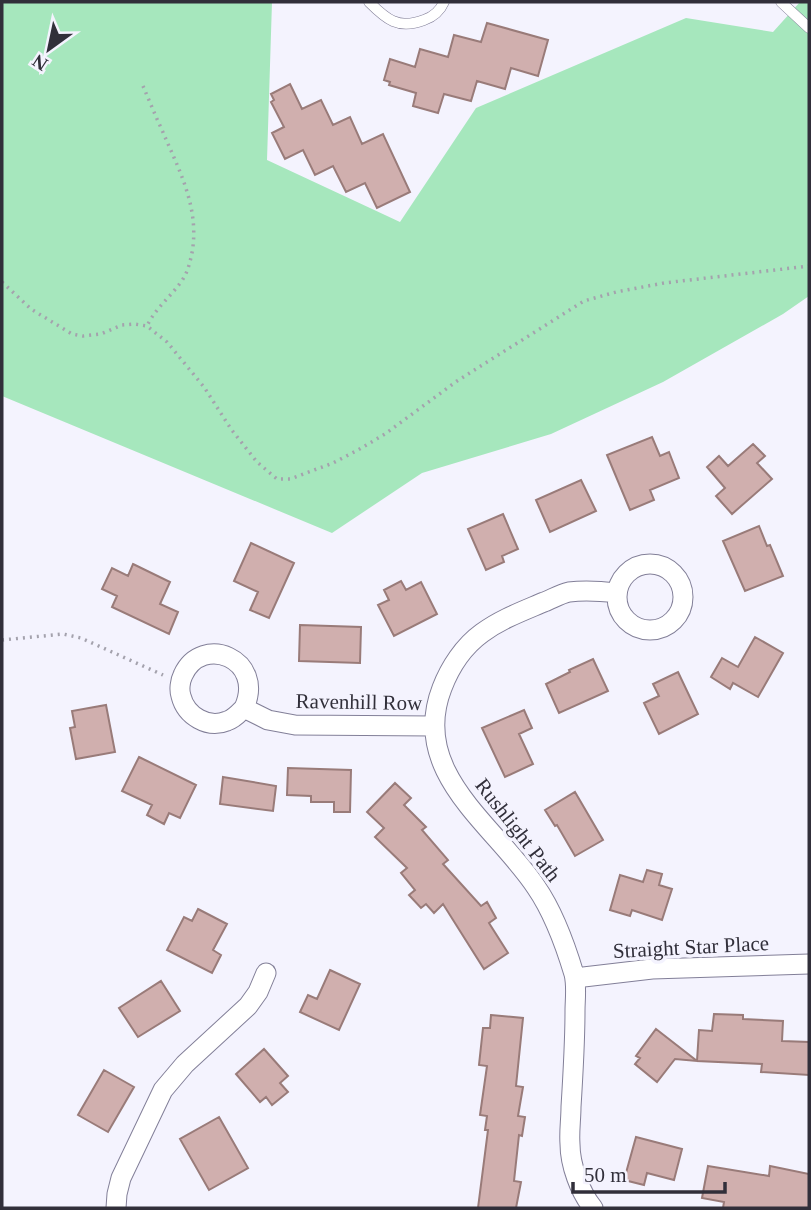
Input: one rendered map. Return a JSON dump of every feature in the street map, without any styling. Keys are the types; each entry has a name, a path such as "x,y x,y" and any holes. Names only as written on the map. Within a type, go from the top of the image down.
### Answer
{"street":[{"name":"Rushlight Path","path":"593,1208 577,1177 570,1146 575,978 552,914 537,887 457,792 445,772 433,726 445,679 474,639 488,628 566,593 593,590 616,593"},
{"path":"211,654 232,658 245,671 250,684 249,698 244,708 230,720 219,724 206,723 192,715 184,705 180,693 181,679 187,668 197,658 211,654"},
{"name":"Ravenhill Row","path":"244,708 268,720 295,725 433,726"},
{"name":"Straight Star Place","path":"575,978 652,969 809,964"},
{"path":"116,1208 121,1178 163,1090 185,1064 248,1006 266,973"}],"lane":[{"path":"369,2 384,17 399,24 431,18 444,2"},
{"path":"781,2 809,28"}],"path":[{"path":"143,86 177,162 190,198 194,223 187,271 153,313 147,326"},
{"path":"2,282 32,309 72,334 101,334 122,325 147,326 167,342 204,387 257,463 278,479 290,479 333,463 385,434 457,381 584,301 664,283 809,266"},
{"path":"2,640 63,634 81,639 167,677 181,679"}],"green space":[{"path":"2,2 272,2 267,160 400,222 476,108 686,18 773,32 800,2 809,2 809,296 783,314 663,382 551,434 422,473 332,533 2,396"}],"building":[{"path":"487,23 548,40 538,76 511,68 505,89 477,81 471,101 444,94 438,113 413,106 416,93 389,85 390,82 384,80 390,59 415,67 420,49 448,57 454,35 481,42"},
{"path":"290,84 302,109 321,100 333,125 350,117 362,144 383,134 410,192 377,208 365,183 346,192 333,166 315,175 303,150 285,159 272,133 284,127 271,102 274,100 271,94"},
{"path":"652,437 660,456 669,452 679,478 650,490 654,500 630,510 607,455"},
{"path":"753,444 765,456 757,463 772,479 732,514 716,496 725,488 707,467 719,456 728,466"},
{"path":"581,480 596,511 550,532 536,500"},
{"path":"503,514 518,549 502,556 504,562 486,570 468,529"},
{"path":"759,526 783,576 745,591 723,541"},
{"path":"251,543 294,563 269,618 250,610 258,592 234,581"},
{"path":"133,564 170,582 160,604 178,612 169,634 112,607 117,596 102,589 112,568 128,576"},
{"path":"401,581 406,590 421,582 437,614 394,636 378,605 389,600 384,590"},
{"path":"300,625 361,627 360,663 299,661"},
{"path":"755,637 783,653 758,697 733,683 730,689 711,677 722,658 738,667"},
{"path":"593,659 608,691 559,713 546,684"},
{"path":"678,672 698,714 659,734 644,703 659,696 653,684"},
{"path":"106,705 115,752 76,759 70,728 75,727 72,711"},
{"path":"524,710 532,728 519,734 533,764 505,777 482,728"},
{"path":"139,757 196,785 180,818 169,813 164,824 147,815 152,805 122,791"},
{"path":"288,768 351,770 350,812 334,812 334,802 311,802 311,796 287,795"},
{"path":"223,777 276,786 273,811 220,804"},
{"path":"395,783 411,798 404,805 426,827 422,830 448,860 443,864 481,906 487,902 496,918 489,923 508,953 484,969 443,904 434,913 426,904 421,908 409,895 415,890 401,873 407,868 375,837 384,828 367,812"},
{"path":"575,792 603,840 575,856 545,810"},
{"path":"647,870 662,874 659,885 672,889 662,920 632,910 630,916 610,910 620,875 643,882"},
{"path":"198,909 227,924 213,950 221,955 212,973 167,950 184,917 192,921"},
{"path":"330,970 360,984 339,1030 300,1012 308,995 317,999"},
{"path":"161,981 180,1011 138,1037 119,1008"},
{"path":"714,1014 783,1021 782,1041 809,1042 809,1075 761,1072 762,1064 697,1061 699,1030 712,1031"},
{"path":"491,1015 523,1018 516,1086 523,1087 518,1116 525,1117 522,1136 519,1135 514,1181 521,1182 516,1208 478,1208 488,1130 485,1130 487,1116 480,1115 487,1066 479,1065 483,1028 490,1028"},
{"path":"656,1029 697,1061 675,1059 657,1082 635,1064 640,1058 636,1056"},
{"path":"264,1049 288,1076 280,1083 288,1092 272,1105 266,1097 260,1102 236,1074"},
{"path":"104,1070 134,1087 108,1132 78,1115"},
{"path":"219,1117 248,1168 209,1190 180,1139"},
{"path":"636,1137 682,1149 674,1180 647,1173 644,1185 624,1180"},
{"path":"708,1166 769,1176 770,1166 809,1174 809,1208 723,1208 724,1202 702,1198"}]}
